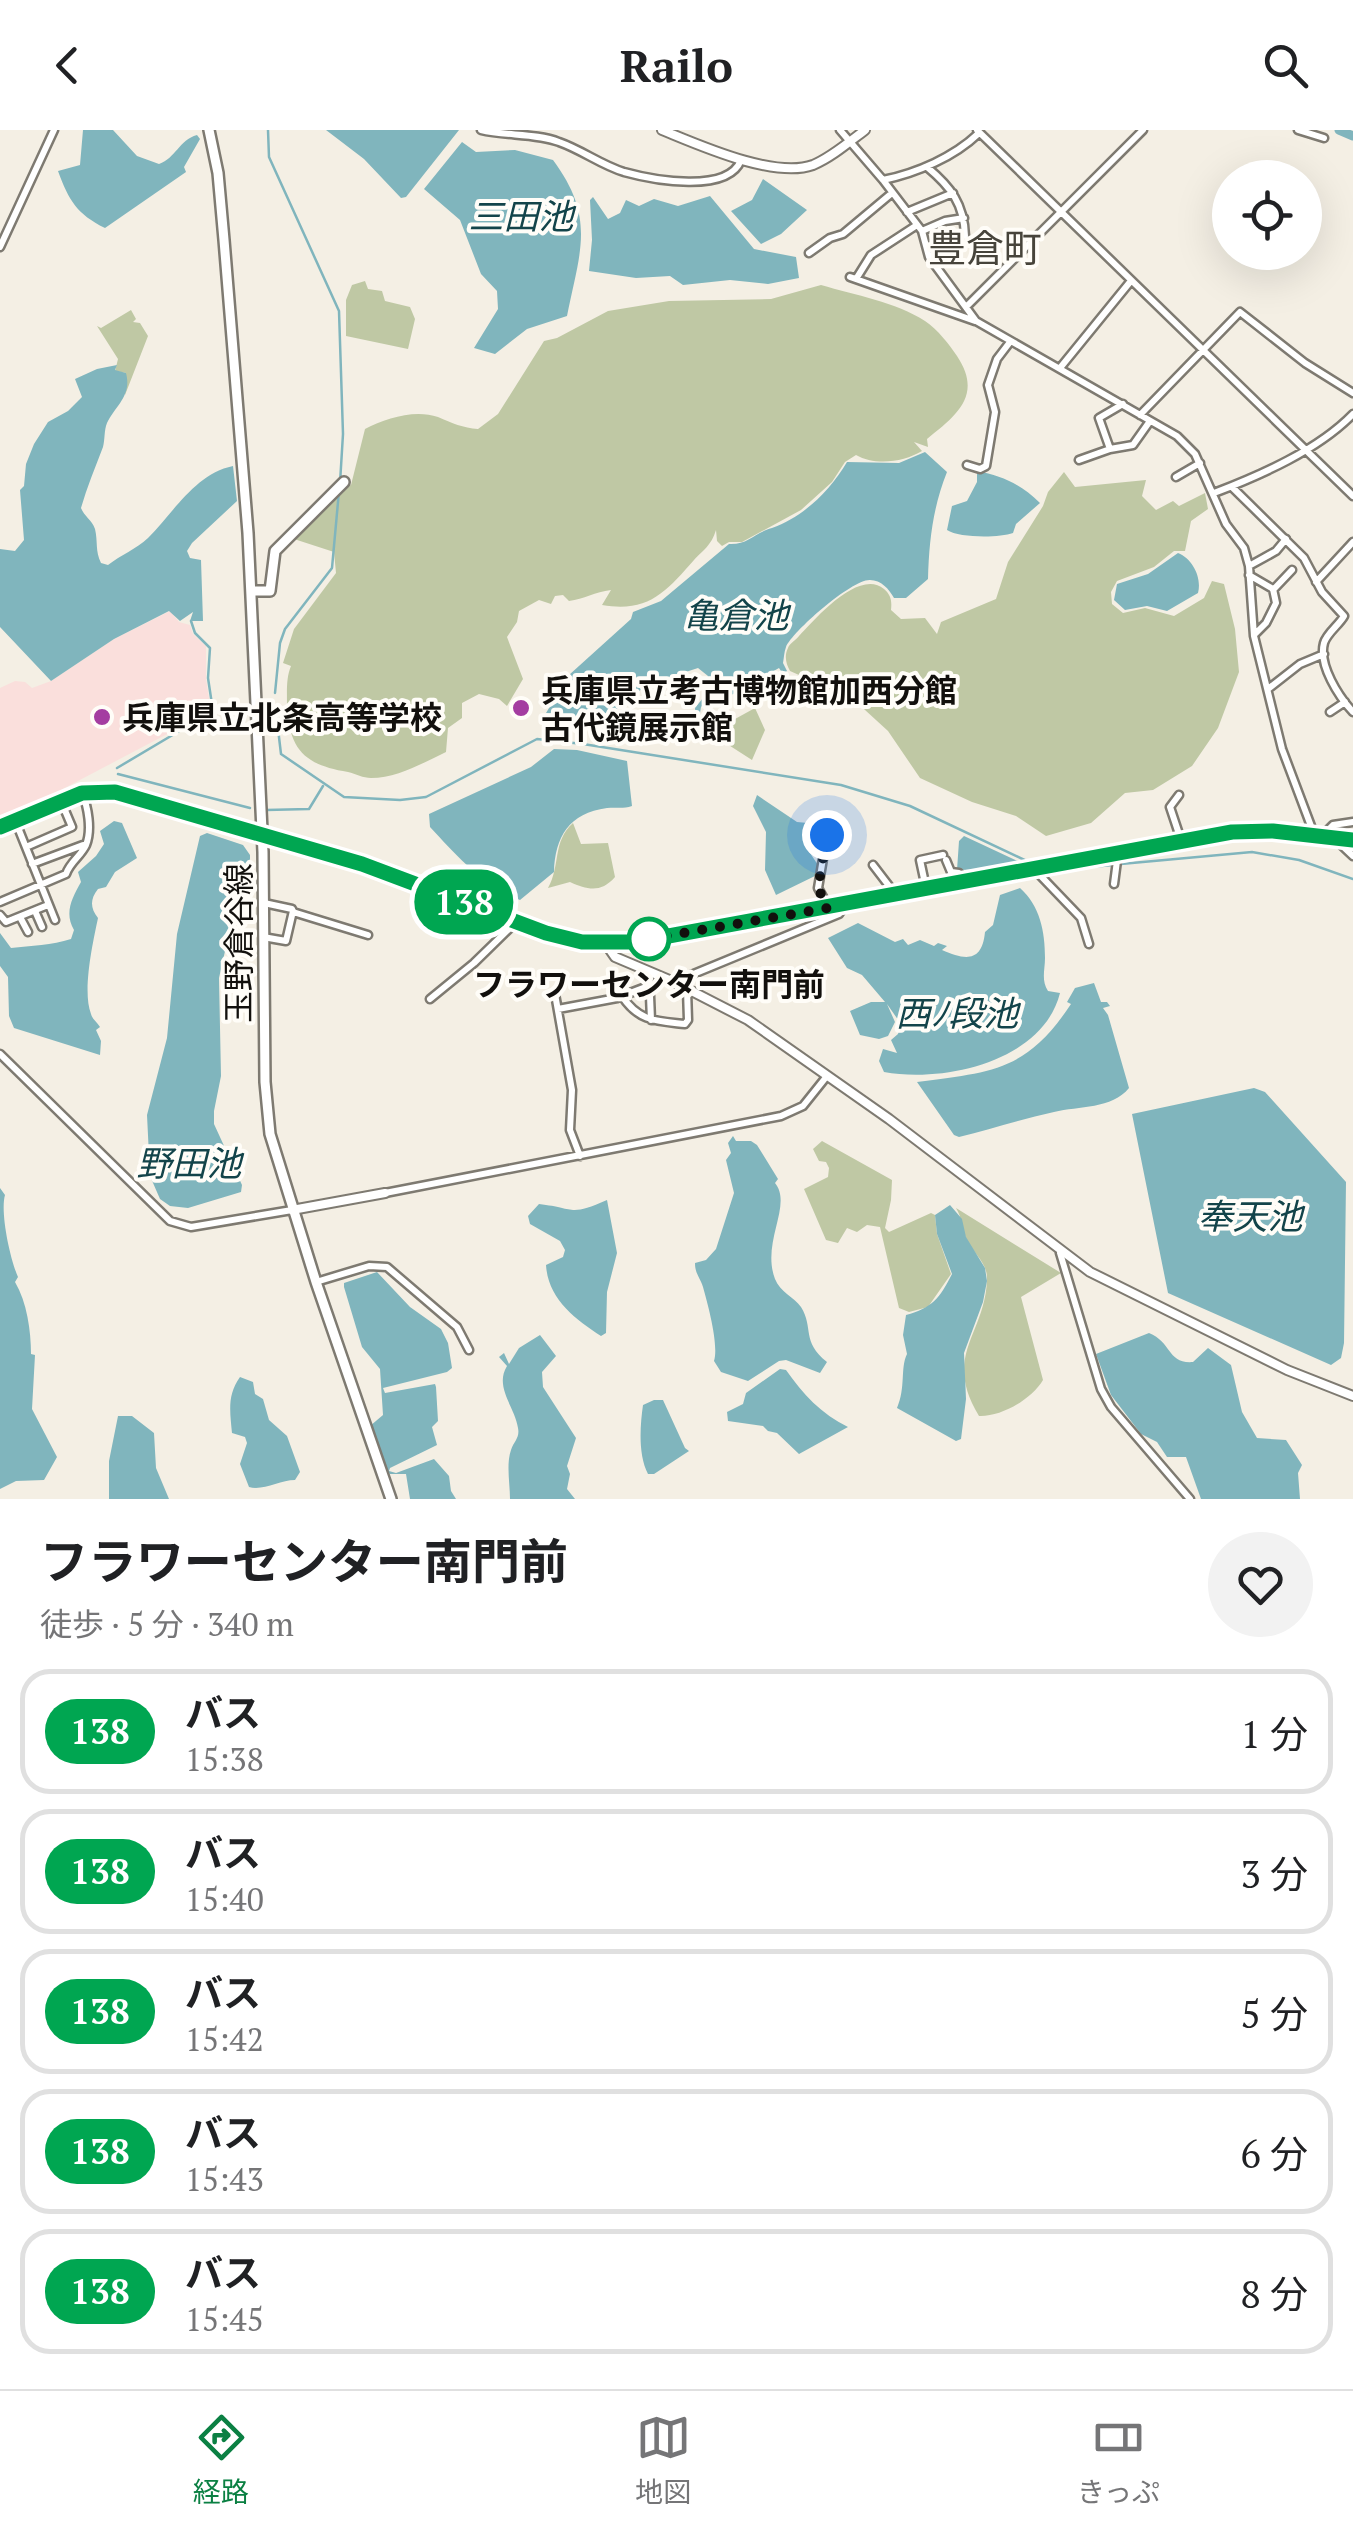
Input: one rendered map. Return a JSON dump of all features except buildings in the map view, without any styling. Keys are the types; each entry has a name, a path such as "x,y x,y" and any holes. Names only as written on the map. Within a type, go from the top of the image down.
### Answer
{"main road":[{"name":"玉野倉谷線","path":"209,130 218,173 242,456 262,836 266,1098 270,1134 292,1210 391,1499"},
{"path":"254,591 270,591 275,551 344,482"},
{"path":"0,827 82,793 115,792 362,864 559,936 606,944 636,942 1244,832 1353,840"}],"street":[{"path":"0,248 54,130"},
{"path":"482,130 556,140 623,171 694,182 716,180 736,168 741,158"},
{"path":"662,130 776,167 804,167 822,160 865,130"},
{"path":"840,130 919,228 929,257 976,321"},
{"path":"966,306 1143,130"},
{"path":"1298,130 1324,136"},
{"path":"883,180 927,167 969,143 978,132 1353,496"},
{"path":"927,167 962,206 965,236"},
{"path":"809,253 843,234 892,193"},
{"path":"907,212 954,194"},
{"path":"964,218 919,228 871,255 853,278 976,321 1186,442 1200,463 1226,524 1244,548 1254,635 1282,749 1311,826 1353,856"},
{"path":"1060,368 1130,282"},
{"path":"1140,415 1240,312 1353,393"},
{"path":"967,466 986,466 995,412 988,385 997,359 1010,342"},
{"path":"1110,449 1099,418 1122,404"},
{"path":"1214,494 1332,434 1353,414"},
{"path":"1079,460 1133,444 1150,421"},
{"path":"1176,477 1200,463"},
{"path":"1232,488 1304,558 1316,582 1344,616 1326,638 1324,654 1331,677 1353,712"},
{"path":"1249,570 1286,539"},
{"path":"1316,582 1353,542"},
{"path":"1249,570 1273,590 1276,608 1254,635"},
{"path":"1273,590 1292,570"},
{"path":"1268,690 1300,664 1324,654"},
{"path":"1330,712 1344,702"},
{"path":"0,902 66,874 72,860 86,845 89,814 82,793"},
{"path":"1179,794 1170,807 1182,842"},
{"path":"14,849 72,827 61,801"},
{"path":"15,820 55,920"},
{"path":"825,821 827,835 818,888 828,908"},
{"path":"1323,836 1332,826 1353,822"},
{"path":"32,864 86,845"},
{"path":"1114,884 1118,853"},
{"path":"926,889 920,860 945,857 951,872 962,875 965,881"},
{"path":"873,864 896,894"},
{"path":"1034,869 1082,918 1089,944"},
{"path":"263,902 368,936"},
{"path":"674,982 840,914 844,904"},
{"path":"0,915 6,922 48,905"},
{"path":"34,911 42,927"},
{"path":"263,937 286,941 293,911"},
{"path":"20,917 28,932"},
{"path":"430,999 516,922"},
{"path":"606,944 614,957 748,1020 984,1190 1060,1253 1090,1272 1234,1344 1353,1396"},
{"path":"650,971 652,1020"},
{"path":"558,1009 622,996 651,985"},
{"path":"622,996 640,1018 685,1024 686,990"},
{"path":"554,994 572,1090 570,1130 580,1156"},
{"path":"0,1054 158,1210 178,1225 191,1227 789,1114 803,1106 827,1076"},
{"path":"1060,1253 1101,1390 1111,1407 1190,1499"},
{"path":"316,1282 369,1266 387,1267 457,1327 469,1350"}],"shaded area":[{"name":"兵庫県立北条高等学校","path":"170,611 179,622 190,625 193,634 206,646 211,711 0,822 0,688 15,681 32,688 51,681 114,639"}],"green space":[{"path":"365,281 368,289 382,291 385,301 410,307 415,319 408,349 346,336 346,300 352,285"},
{"path":"821,285 914,314 934,329 957,356 968,382 967,393 957,412 927,439 928,447 914,442 922,451 889,461 872,461 856,455 801,510 742,542 722,546 716,530 707,547 674,582 644,603 602,605 611,590 569,601 563,595 555,596 551,604 539,600 519,611 507,637 523,679 507,706 499,699 479,694 462,703 462,718 448,728 446,752 428,761 390,775 368,778 321,765 302,753 288,721 291,666 283,663 294,629 336,573 334,552 294,539 337,489 351,485 365,429 391,418 420,414 478,429 498,414 544,341 608,311 669,301 771,299"},
{"path":"131,310 136,319 133,322 140,323 148,336 125,395 126,373 115,371 118,359 97,326 101,328"},
{"path":"1064,472 1075,487 1146,480 1142,496 1156,510 1173,501 1179,506 1205,493 1208,509 1191,521 1185,551 1174,551 1154,567 1117,581 1111,592 1112,604 1123,613 1145,608 1174,616 1204,598 1212,581 1224,584 1235,629 1239,672 1218,728 1192,766 1153,790 1125,793 1091,823 1046,836 1016,816 972,802 920,778 888,731 853,699 790,671 786,657 790,645 826,608 862,585 874,584 884,589 891,610 901,619 925,618 937,634 941,622 996,599 1008,562 1048,492"},
{"path":"755,708 765,730 752,760 724,742 715,730"},
{"path":"573,823 581,844 608,843 615,877 605,886 588,888 570,882 548,888 562,838"},
{"path":"822,1141 892,1180 885,1228 889,1232 931,1213 935,1215 937,1234 951,1274 928,1307 909,1312 899,1308 880,1227 867,1225 857,1232 847,1228 838,1243 826,1240 804,1189 828,1177 826,1162 819,1161 813,1149"},
{"path":"956,1208 1061,1273 1021,1297 1043,1380 1024,1400 988,1416 979,1416 964,1377 968,1346 985,1299 987,1274 966,1238"}],"water":[{"path":"83,130 113,130 137,156 159,164 191,137 197,135 200,139 184,167 186,172 105,228 75,206 58,171 80,165"},
{"path":"326,130 459,130 406,197 401,198 364,159"},
{"name":"三田池","path":"462,142 476,152 515,150 553,160 575,200 580,218 580,253 567,316 527,329 495,354 474,348 498,309 497,291 481,274 460,220 424,189"},
{"path":"763,179 807,210 781,234 761,244 731,211 752,200"},
{"path":"710,196 754,249 796,257 799,278 768,284 730,280 683,285 670,276 636,278 589,271 593,197 608,219 620,213 626,200 639,206 654,199 678,206"},
{"path":"117,365 115,370 126,373 127,388 107,423 103,447 81,508 95,529 101,563 108,565 143,542 196,485 220,470 233,466 237,501 187,551 190,558 201,560 203,621 190,621 193,612 180,621 169,611 114,639 51,681 0,627 0,549 15,551 24,540 20,490 26,464 48,422 82,397 75,379"},
{"name":"亀倉池","path":"925,452 947,472 933,524 928,579 906,598 894,598 874,580 850,588 791,640 783,663 787,671 783,674 779,668 726,698 714,691 701,707 697,731 695,708 711,688 706,681 708,676 698,668 655,682 630,696 610,716 546,713 569,675 631,619 633,612 661,601 729,544 746,541 805,510 824,493 847,462 899,463"},
{"path":"977,471 1011,482 1040,503 1016,524 1013,533 979,536 947,530 952,506 967,501 977,482"},
{"path":"1178,553 1195,570 1198,593 1167,611 1147,606 1125,610 1114,600 1117,584 1148,574"},
{"path":"554,749 627,761 632,806 594,811 574,821 557,848 554,872 520,900 494,887 460,859 430,827 429,814 531,767"},
{"path":"757,795 797,822 808,823 808,850 818,865 817,875 776,895 765,870 766,832 753,806"},
{"path":"114,821 122,823 137,858 115,872 92,900 98,918 88,993 92,1016 100,1027 96,1030 101,1041 100,1055 14,1028 9,1016 8,977 0,966 0,933 11,948 71,939 74,930 69,912 81,882 78,872 104,844 100,831"},
{"name":"野田池","path":"207,833 243,845 250,855 250,873 236,902 219,978 221,1076 214,1111 214,1124 242,1185 241,1192 188,1208 170,1206 160,1199 150,1176 147,1115 167,1038 177,934 200,836"},
{"path":"964,836 1024,864 957,870 959,841"},
{"name":"西ﾉ段池","path":"1020,888 1040,920 1046,987 1060,993 1050,1016 1034,1036 988,1062 935,1074 884,1072 879,1061 883,1049 897,1053 891,1040 901,1024 887,1004 895,1022 888,1036 879,1039 860,1035 850,1011 871,1002 885,1002 862,975 847,968 828,938 858,923 895,942 903,939 908,945 920,940 934,946 938,943 947,946 942,950 971,956 980,949 985,932 993,925 1000,895"},
{"path":"1094,983 1101,1002 1110,1006 1103,1008 1129,1088 1104,1103 954,1135 917,1082 987,1071 1022,1056 1055,1026 1071,1004 1067,1002 1075,988"},
{"name":"奉天池","path":"1254,1088 1265,1092 1346,1182 1344,1343 1341,1358 1331,1365 1168,1293 1132,1114"},
{"path":"733,1136 736,1141 757,1145 778,1179 775,1183 781,1202 772,1251 775,1279 805,1315 814,1348 827,1362 820,1373 786,1360 748,1381 721,1372 714,1361 712,1325 695,1263 706,1260 716,1249 734,1193 726,1160"},
{"path":"0,1188 5,1195 7,1236 18,1277 15,1282 28,1317 31,1354 35,1355 32,1409 57,1457 44,1480 16,1481 0,1489"},
{"path":"607,1200 617,1253 607,1292 606,1333 601,1336 557,1298 546,1265 563,1257 565,1250 560,1241 530,1224 528,1216 539,1204 578,1210"},
{"path":"950,1205 962,1219 966,1237 985,1268 987,1281 964,1353 966,1399 961,1439 956,1441 897,1408 907,1354 903,1335 906,1315 934,1301 952,1274 937,1234 935,1215"},
{"path":"377,1272 410,1307 441,1329 452,1368 383,1388 385,1393 435,1384 436,1387 438,1421 432,1427 437,1445 389,1471 396,1473 434,1459 449,1476 456,1499 410,1499 406,1474 390,1474 385,1470 370,1426 383,1415 380,1369 362,1347 344,1287 344,1283"},
{"path":"1149,1333 1178,1360 1193,1362 1208,1348 1231,1365 1242,1412 1257,1438 1286,1440 1302,1465 1298,1473 1300,1499 1201,1499 1186,1457 1167,1457 1157,1442 1141,1434 1111,1395 1096,1354"},
{"path":"540,1335 556,1356 542,1372 543,1387 576,1438 567,1466 567,1489 575,1499 510,1499 509,1461 518,1431 504,1389 507,1366 499,1357 504,1353 509,1364 519,1348"},
{"path":"780,1369 786,1370 821,1410 848,1427 799,1454 777,1433 763,1426 728,1421 727,1412 743,1404 746,1393"},
{"path":"240,1377 253,1382 269,1420 287,1436 300,1472 295,1480 249,1487 240,1464 247,1443 245,1437 232,1433 231,1397"},
{"path":"663,1400 689,1451 648,1474 641,1449 641,1422 643,1405"},
{"path":"118,1416 132,1416 154,1433 156,1468 169,1499 109,1499 109,1461"}],"waterway":[{"path":"268,130 269,157 339,311 343,434 340,483"},
{"path":"1339,130 1353,136"},
{"path":"275,693 285,629 332,568 339,491"},
{"path":"117,768 213,711 208,678 210,648 195,633 191,621"},
{"path":"276,712 281,754 344,797 426,797 537,739 841,785 910,806 1033,864"},
{"path":"118,774 250,808"},
{"path":"266,810 309,809 323,786"},
{"path":"1121,864 1252,852 1299,860 1353,879"},
{"path":"1046,871 1113,865"}],"bus line":[{"name":"138","path":"0,827 82,793 115,792 362,864 546,933 606,944 828,908 1232,832 1273,831 1353,840"}],"place":[{"name":"兵庫県立考古博物館加西分館 古代鏡展示館","path":"521,708"},
{"name":"兵庫県立北条高等学校","path":"102,717"},
{"name":"フラワーセンター南門前","path":"649,939"}],"district":[{"name":"豊倉町","path":"985,248"}],"route":[{"path":"649,939 828,908 818,888 827,835"}]}
